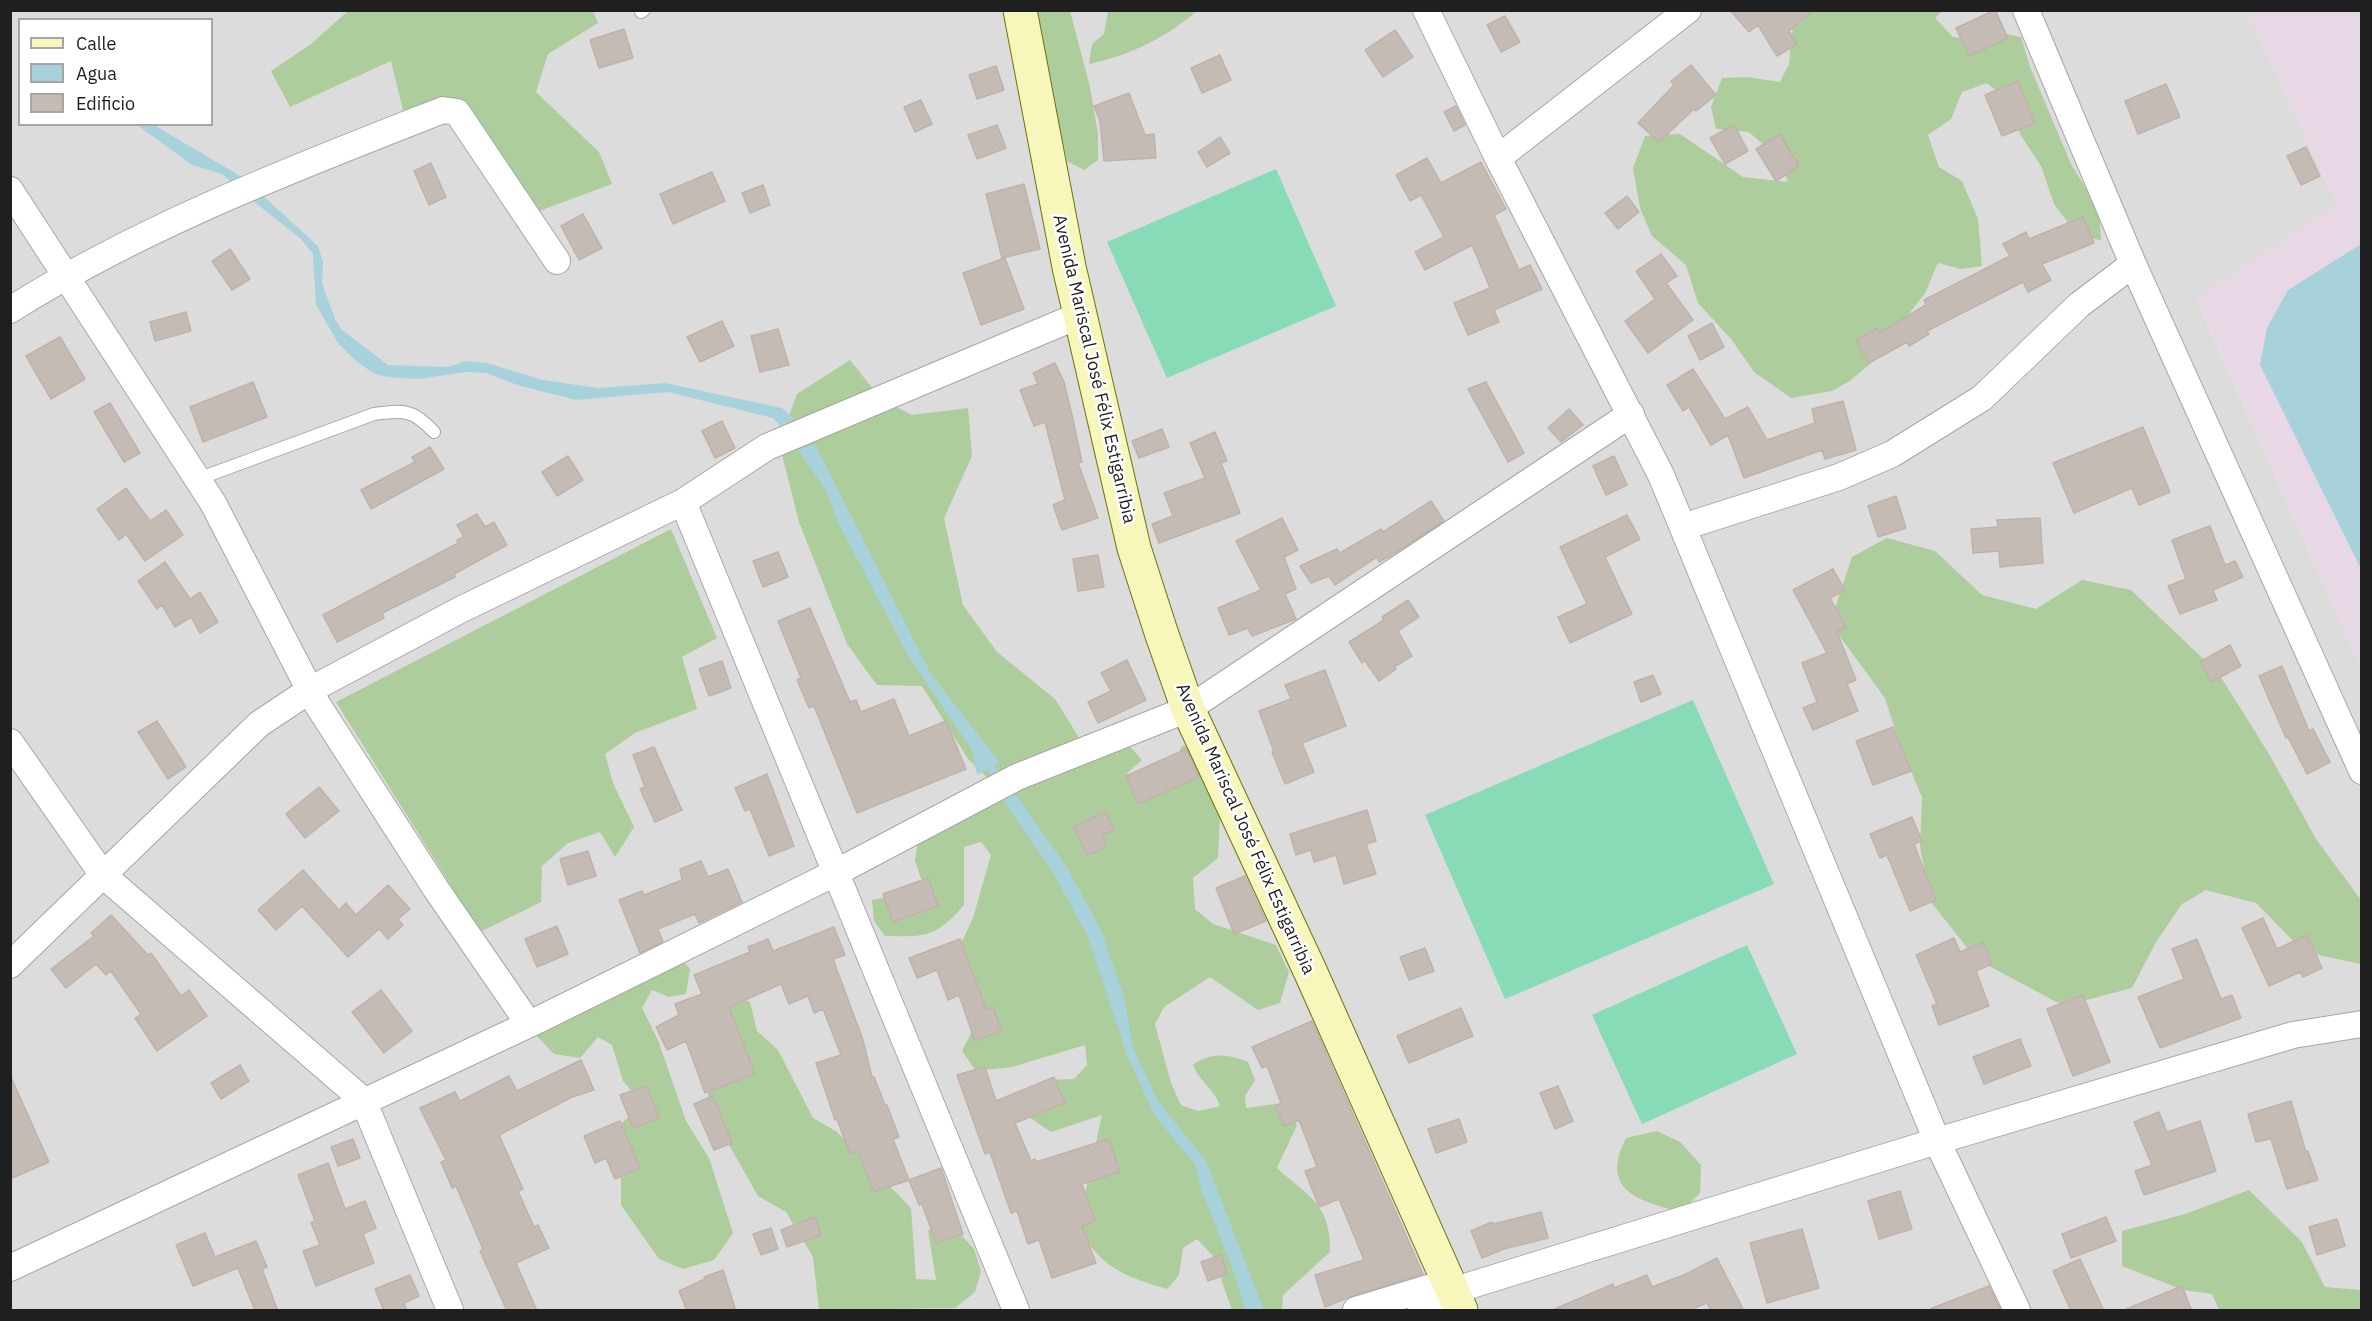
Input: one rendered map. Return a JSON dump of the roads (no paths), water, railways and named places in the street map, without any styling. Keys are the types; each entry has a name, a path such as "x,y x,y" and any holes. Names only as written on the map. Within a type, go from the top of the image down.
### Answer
{"main road":[{"name":"Avenida Mariscal José Félix Estigarribia","path":"1020,10 1080,315 1134,548 1188,709 1311,973 1457,1301"}],"street":[{"path":"1426,10 1498,159 1661,475 1937,1141 2017,1311"},
{"path":"1498,159 1688,10"},
{"path":"2026,10 2133,264 2361,771"},
{"path":"10,310 64,276 260,182 450,110 457,112 557,261"},
{"path":"10,190 213,503 310,690 436,889 530,1023"},
{"path":"1683,527 1839,477 1893,454 1982,398 2079,305 2133,264"},
{"path":"10,965 259,724 310,690 460,610 683,502 767,447 1080,315"},
{"path":"10,1268 530,1023 837,872 967,801 1017,777 1188,709 1631,414"},
{"path":"683,502 1016,1311"},
{"path":"10,742 103,875 363,1100 450,1311"},
{"path":"1421,1311 1937,1141 2294,1035 2361,1024"},
{"path":"1356,1311 1432,1287 1457,1301"}],"lane":[{"path":"198,479 374,414 399,411 420,417 434,432"}],"water":[{"path":"138,126 156,126 247,180 235,185 222,174 192,165"},
{"path":"260,193 318,246 323,262 322,283 335,319 342,330 388,365 448,367 465,361 487,363 543,380 598,388 665,383 782,408 795,419 780,426 773,418 668,392 576,400 520,386 486,373 467,372 418,379 387,377 373,373 356,361 338,343 316,305 313,254 301,239 248,197"},
{"path":"2361,244 2361,569 2260,365 2267,328 2288,290"},
{"path":"815,444 930,672 1000,763 977,775 972,750 906,652 839,524 825,489 798,450"},
{"path":"1017,796 1068,869 1102,932 1124,997 1133,1048 1158,1101 1206,1161 1264,1310 1245,1310 1235,1275 1201,1189 1195,1164 1155,1116 1128,1058 1088,937 1054,874 1003,800"}],"waterway":[{"path":"986,761 1017,805"}]}
